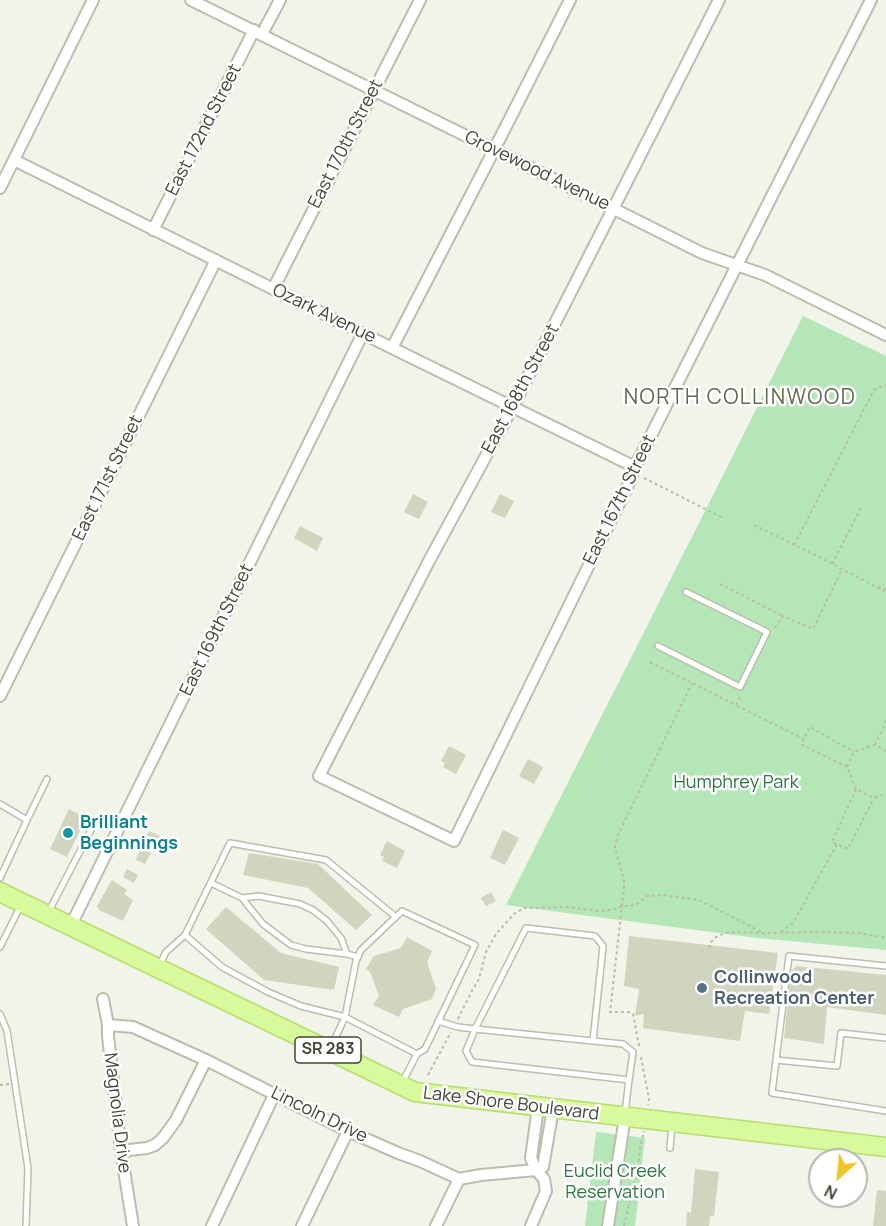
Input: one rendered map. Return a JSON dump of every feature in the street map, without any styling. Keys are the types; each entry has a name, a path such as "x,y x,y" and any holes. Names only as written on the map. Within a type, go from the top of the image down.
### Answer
{"main road":[{"name":"Lake Shore Boulevard","path":"0,891 70,927 415,1092 886,1147"}],"street":[{"path":"0,188 93,0"},
{"name":"Grovewood Avenue","path":"191,0 702,253 765,275 886,335"},
{"name":"East 172nd Street","path":"153,230 258,32 280,0"},
{"name":"East 170th Street","path":"273,289 420,0"},
{"path":"392,348 570,0"},
{"name":"East 168th Street","path":"454,841 319,776 429,561 513,406 719,0"},
{"name":"East 167th Street","path":"454,841 635,467 871,0"},
{"name":"Ozark Avenue","path":"14,160 635,467"},
{"name":"East 171st Street","path":"0,696 216,260"},
{"name":"East 169th Street","path":"70,927 363,333"},
{"name":"Magnolia Drive","path":"103,999 108,1025 121,1151 133,1226"},
{"name":"Lincoln Drive","path":"108,1025 133,1027 206,1060 348,1131 459,1179"},
{"path":"121,1151 147,1148 163,1138 176,1120 206,1060"},
{"path":"212,1226 274,1095"},
{"path":"436,1226 459,1179 481,1174 536,1170 543,1167 545,1108"},
{"path":"608,1226 625,1117"},
{"path":"302,1226 348,1131"},
{"path":"531,1226 546,1191 544,1179 536,1170"}],"lane":[{"path":"658,646 740,687 767,632 686,592"},
{"path":"0,878 47,779"},
{"path":"0,804 27,820"},
{"path":"47,915 92,828"},
{"path":"158,969 166,952 185,935 230,843 326,860 396,917"},
{"path":"211,883 242,898 263,924 291,945 358,957"},
{"path":"242,898 259,896 300,904 313,910 327,921 341,938 347,954"},
{"path":"0,946 23,903"},
{"path":"329,1051 345,1017 361,950 402,911 475,945 425,1049 417,1054 401,1086"},
{"path":"593,1041 603,946 595,936 526,928 466,1051 472,1062 629,1080"},
{"path":"185,935 222,967 268,992 301,1006 345,1017 417,1054"},
{"path":"886,966 789,956 772,1093 886,1111"},
{"path":"0,1014 7,1031 28,1168 26,1226"},
{"path":"438,1021 475,1029 623,1044 633,1052 625,1117"},
{"path":"776,1060 837,1066 841,1033 886,1038"},
{"path":"670,1148 672,1123"}],"path":[{"path":"794,545 874,390 886,385"},
{"path":"644,478 723,518"},
{"path":"832,564 861,508"},
{"path":"754,525 886,591"},
{"path":"720,584 783,616"},
{"path":"610,1012 624,880 615,847 617,837 692,683"},
{"path":"736,705 804,739"},
{"path":"875,746 886,721"},
{"path":"874,798 856,789 847,767 801,744 810,727 854,752 875,746 886,751"},
{"path":"847,767 854,752"},
{"path":"856,789 832,842 848,849 874,798 886,794"},
{"path":"780,933 794,923 837,844"},
{"path":"428,1075 479,979 486,952 496,934 514,914 524,908 568,907 598,911 612,910 637,904 648,896 663,895 699,900 762,933"},
{"path":"709,948 716,937 725,933 737,932 859,933 886,938"},
{"path":"624,1226 643,1134"}],"green space":[{"name":"Humphrey Park","path":"803,316 886,356 886,950 757,938 506,905 636,648"},
{"name":"Euclid Creek Reservation","path":"596,1132 645,1138 635,1226 585,1226"}],"building":[{"path":"413,494 428,502 419,519 404,512"},
{"path":"500,494 514,501 505,518 491,512"},
{"path":"300,526 323,538 317,551 294,538"},
{"path":"449,746 466,755 456,774 443,767 445,763 441,761"},
{"path":"528,759 543,767 534,784 519,776"},
{"name":"Brilliant Beginnings","path":"69,809 86,818 67,857 50,849"},
{"path":"503,830 519,838 505,865 490,858"},
{"path":"149,831 160,836 154,848 143,843"},
{"path":"387,841 405,851 397,868 382,861 384,857 380,855"},
{"path":"141,848 151,853 145,864 136,860"},
{"path":"249,853 318,864 372,915 356,930 308,888 243,875"},
{"path":"127,869 138,875 134,883 123,877"},
{"path":"112,880 127,890 124,894 133,900 123,921 99,910 97,906"},
{"path":"491,892 496,901 486,906 481,898"},
{"path":"226,907 281,953 339,967 334,990 264,980 206,929"},
{"name":"Collinwood Recreation Center","path":"629,936 778,953 769,1014 745,1011 740,1041 643,1028 644,1014 635,1016 639,989 624,986"},
{"path":"407,937 432,951 427,962 436,989 432,999 403,1009 399,1017 373,1005 379,996 370,972 366,969 374,956 401,948"},
{"path":"796,966 886,975 886,1015 827,1007 824,1044 784,1038 791,972"},
{"path":"695,1169 719,1172 714,1216 710,1216 709,1226 686,1226 687,1212 691,1213"},
{"path":"877,1190 886,1191 886,1226 873,1226"}],"place":[{"name":"Brilliant Beginnings","path":"68,833"},
{"name":"Collinwood Recreation Center","path":"702,988"}],"district":[{"name":"NORTH COLLINWOOD","path":"740,398"}]}
